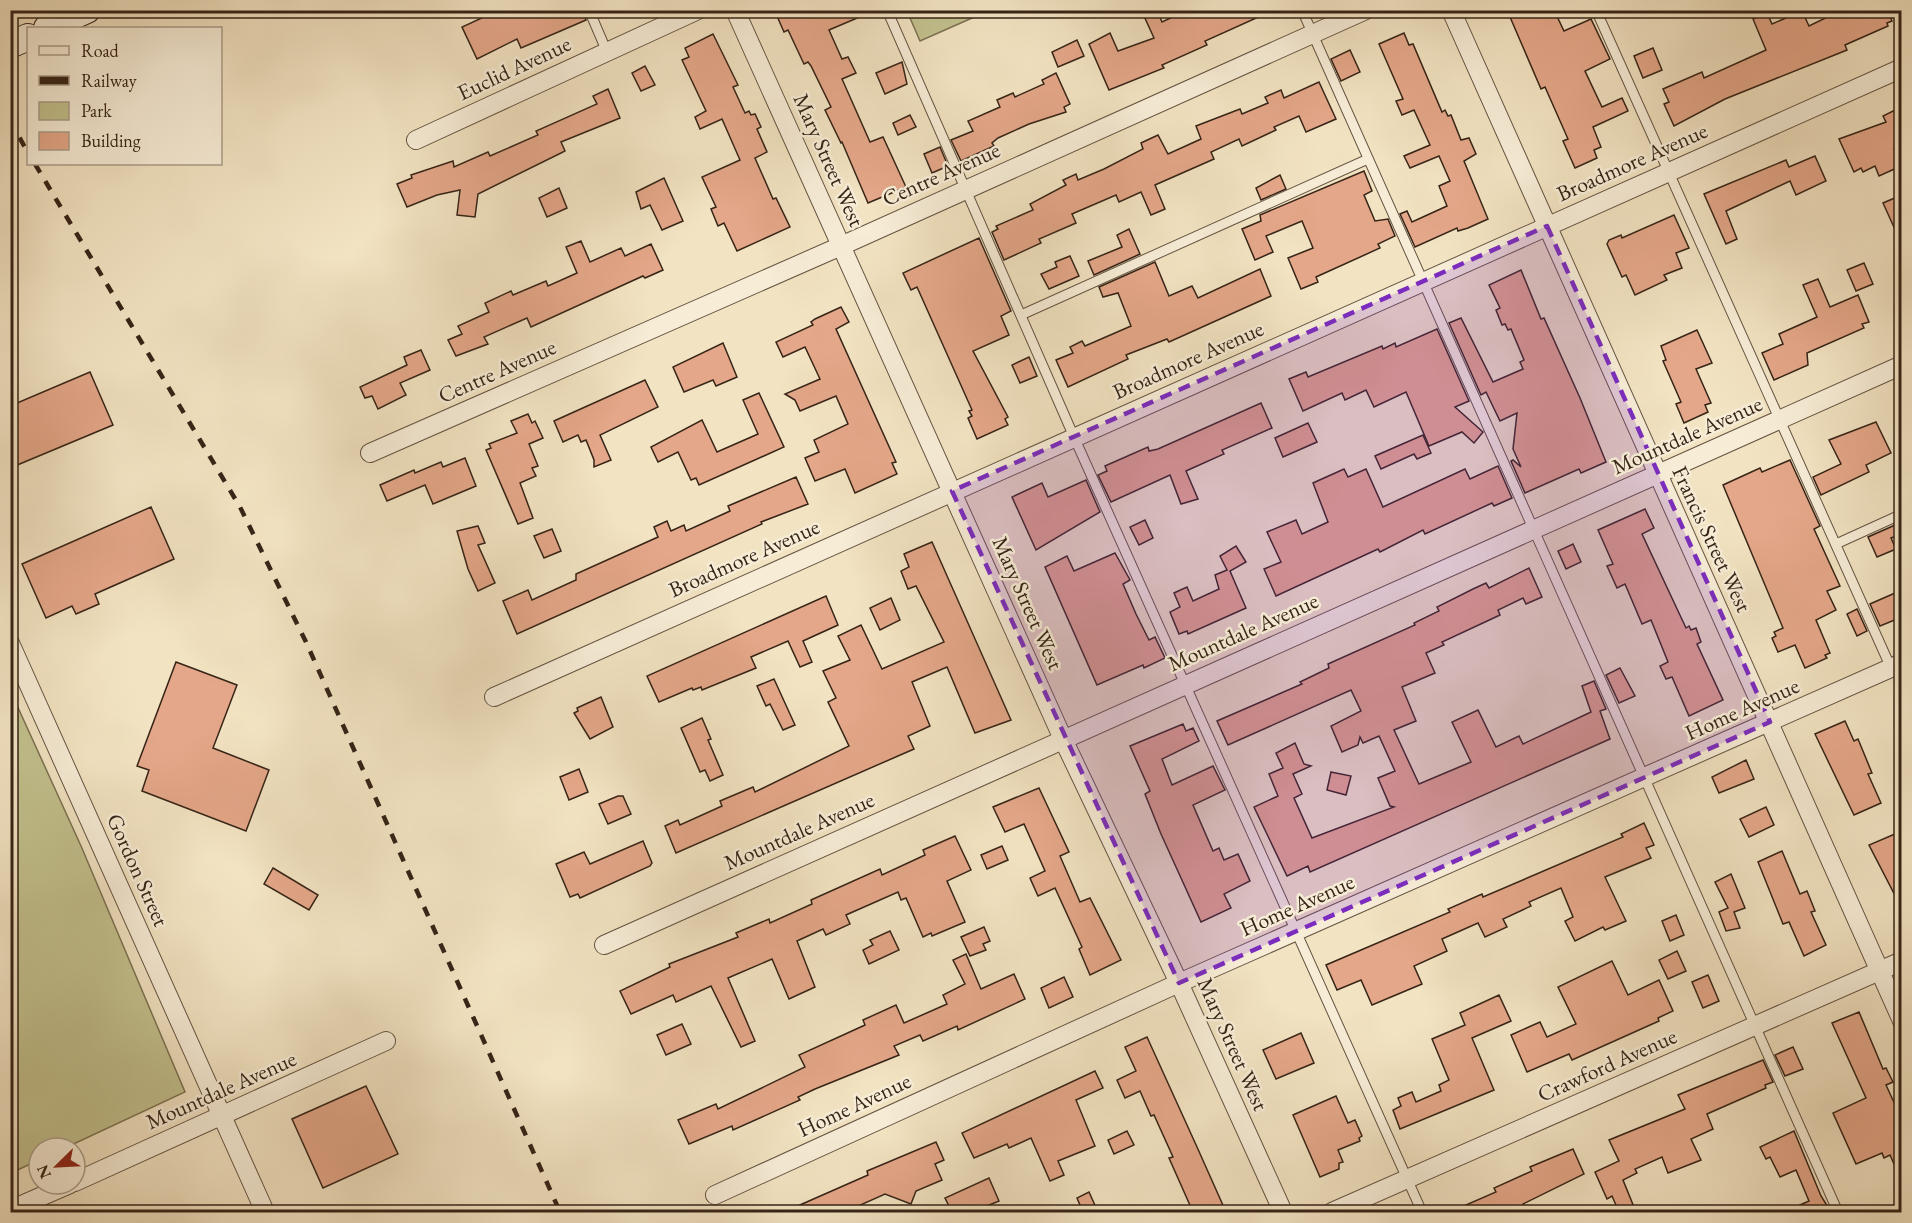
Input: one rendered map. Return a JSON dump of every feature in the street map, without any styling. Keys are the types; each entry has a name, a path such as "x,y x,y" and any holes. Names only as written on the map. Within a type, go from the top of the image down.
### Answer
{"street":[{"path":"49,27 87,10"},
{"name":"Euclid Avenue","path":"416,140 698,10"},
{"name":"Mary Street West","path":"735,10 1063,739 1179,983 1283,1212"},
{"name":"Centre Avenue","path":"370,453 841,246 1366,10"},
{"name":"Francis Street West","path":"1451,10 1656,475 1770,723 1902,1021"},
{"path":"10,45 27,37"},
{"name":"Broadmore Avenue","path":"494,696 1902,68"},
{"name":"Mountdale Avenue","path":"604,945 1902,365"},
{"name":"Gordon Street","path":"10,643 264,1212"},
{"name":"Home Avenue","path":"715,1195 1179,983 1897,666"},
{"name":"Crawford Avenue","path":"1332,1212 1902,961"},
{"name":"Mountdale Avenue","path":"87,1177 386,1041"},
{"path":"10,1210 42,1196"}],"lane":[{"path":"589,10 607,52"},
{"path":"887,10 1074,437 1422,1212"},
{"path":"1302,10 1753,1027 1838,1212"},
{"path":"1596,10 1667,173 1836,544 1897,666"},
{"path":"1021,315 1368,159"},
{"path":"1836,544 1902,514"}],"highlighted area":[{"path":"1547,226 1770,722 1179,983 952,491"}],"green space":[{"path":"907,11 988,11 920,41"},
{"path":"10,690 81,846 185,1092 87,1138 27,1136 27,1166 11,1173"}],"building":[{"path":"499,10 524,10 527,17 543,10 582,10 586,20 521,48 517,39 477,59 462,27"},
{"path":"790,10 876,10 829,30 842,59 848,57 856,73 842,79 870,142 883,137 906,187 868,203 842,142 825,110 831,107 811,66 808,62 804,64 788,30 784,32 777,16"},
{"path":"1157,10 1162,22 1188,10 1274,10 1205,41 1207,45 1162,65 1164,68 1109,90 1089,44 1110,33 1118,51 1154,38 1144,16"},
{"path":"1507,10 1554,10 1564,31 1591,19 1610,59 1585,71 1602,107 1622,98 1628,111 1593,127 1601,147 1594,150 1597,158 1575,168 1563,141 1568,139 1545,87 1541,89"},
{"path":"1842,10 1887,10 1892,21 1887,23 1888,26 1845,45 1847,50 1725,99 1674,126 1664,104 1669,102 1663,89 1702,72 1704,78 1766,50 1753,19 1767,13 1772,24 1802,11 1809,26"},
{"path":"1404,33 1409,45 1413,44 1442,112 1445,110 1448,116 1451,115 1461,140 1469,138 1476,154 1464,161 1488,219 1458,231 1457,228 1415,247 1400,214 1407,211 1412,222 1447,206 1439,186 1450,181 1439,156 1410,168 1404,156 1430,145 1414,110 1402,115 1396,101 1403,99 1379,44"},
{"path":"713,34 738,85 733,87 745,113 749,111 751,115 755,114 761,127 757,129 767,152 755,158 773,199 776,198 790,227 737,251 724,223 718,226 711,209 716,207 702,177 740,160 722,119 700,129 695,117 706,111 682,60 689,57 685,48"},
{"path":"1077,40 1084,56 1058,67 1052,52"},
{"path":"1653,48 1662,70 1643,78 1634,56"},
{"path":"1350,50 1360,72 1341,81 1331,59"},
{"path":"902,62 907,84 885,94 876,73"},
{"path":"645,66 655,85 641,91 632,73"},
{"path":"1056,73 1070,104 1064,107 1066,112 1029,124 998,138 992,143 994,146 961,161 951,140 973,131 968,121 1000,107 997,100 1013,93 1015,97 1044,84 1042,80"},
{"path":"1319,82 1336,119 1306,132 1299,116 1274,127 1276,130 1242,146 1239,139 1211,152 1214,159 1155,185 1165,209 1151,215 1141,192 1119,202 1116,195 1072,214 1076,223 1039,239 1041,243 1004,260 992,232 998,229 996,226 1033,210 1030,204 1066,185 1063,180 1076,174 1078,180 1104,169 1143,149 1141,143 1158,135 1168,154 1201,139 1196,126 1240,109 1242,114 1268,103 1265,97 1281,90 1284,98"},
{"path":"608,89 620,118 561,142 565,151 478,194 475,217 457,215 460,190 437,195 407,207 397,184 412,178 411,175 453,161 454,167 488,152 490,156 538,135 536,131 597,104 593,96"},
{"path":"1897,109 1902,120 1902,146 1894,149 1901,166 1879,176 1875,166 1863,172 1861,168 1854,172 1839,139 1886,122 1883,116"},
{"path":"910,115 916,127 898,135 893,123"},
{"path":"940,147 948,166 932,173 924,154"},
{"path":"1815,156 1826,181 1796,195 1790,181 1726,211 1737,239 1726,244 1704,194 1786,160 1789,167"},
{"path":"1364,171 1372,191 1364,195 1375,221 1388,219 1395,236 1378,244 1380,248 1316,277 1318,282 1301,289 1288,258 1313,248 1302,221 1266,236 1273,252 1255,260 1242,229 1261,221 1260,215"},
{"path":"1280,175 1286,189 1261,200 1256,188"},
{"path":"664,178 683,221 662,230 650,205 641,209 636,192"},
{"path":"559,188 567,208 547,217 539,198"},
{"path":"1902,195 1902,245 1883,203"},
{"path":"1674,215 1689,248 1676,253 1682,268 1664,275 1667,280 1635,295 1626,275 1622,277 1607,244 1609,240 1621,235 1622,238"},
{"path":"1129,229 1140,254 1094,275 1088,261 1122,247 1117,235"},
{"path":"979,238 1011,311 1001,316 1009,335 973,351 1008,417 1005,419 1008,425 977,439 968,418 972,416 969,411 972,410 917,287 911,290 903,273"},
{"path":"581,241 590,262 621,248 625,256 651,244 663,270 645,278 643,276 531,327 527,318 484,337 488,344 456,356 448,340 462,334 458,326 489,312 485,303 511,291 513,295 546,281 548,286 577,273 566,247"},
{"path":"1070,256 1079,276 1049,289 1041,274 1057,267 1055,262"},
{"path":"1155,262 1169,296 1192,286 1198,298 1260,269 1271,296 1169,342 1167,339 1126,355 1128,359 1068,387 1056,360 1073,353 1070,347 1082,341 1085,346 1131,326 1118,293 1103,297 1099,287"},
{"path":"1864,263 1873,284 1856,291 1847,270"},
{"path":"1521,270 1541,319 1544,318 1580,398 1606,462 1581,473 1579,469 1525,493 1511,461 1513,460 1521,467 1513,449 1517,413 1500,421 1486,392 1481,395 1449,323 1461,318 1493,382 1523,369 1520,362 1524,360 1511,329 1508,330 1505,324 1502,325 1496,310 1500,308 1489,285"},
{"path":"1818,279 1830,307 1858,295 1869,322 1862,324 1864,328 1807,353 1808,365 1774,380 1762,353 1783,344 1779,334 1817,317 1803,285"},
{"path":"841,307 849,322 836,329 896,462 892,463 897,474 855,493 845,469 815,481 805,458 819,452 814,440 848,424 836,396 800,411 795,400 785,394 820,379 805,347 783,357 776,342 813,325 811,322 815,319"},
{"path":"1437,329 1469,401 1455,407 1483,432 1474,443 1462,432 1429,446 1406,392 1374,407 1366,390 1345,400 1342,393 1303,411 1289,379 1306,372 1308,377 1382,346 1383,349 1395,343 1396,347"},
{"path":"1697,330 1712,363 1696,369 1711,403 1705,405 1708,412 1684,423 1676,404 1681,402 1663,361 1666,360 1661,346"},
{"path":"723,343 737,377 716,386 713,380 684,392 673,367"},
{"path":"421,350 430,370 400,383 406,395 378,409 372,396 365,398 360,387 407,365 404,357"},
{"path":"1029,357 1037,376 1020,383 1012,365"},
{"path":"90,372 113,425 10,468 10,406"},
{"path":"645,380 658,407 600,435 611,460 594,467 594,460 586,440 581,442 578,435 563,442 554,421"},
{"path":"759,393 784,447 699,485 696,478 691,480 678,452 658,462 651,447 702,420 717,452 758,434 743,400"},
{"path":"1261,403 1272,428 1222,450 1224,454 1186,471 1198,499 1181,504 1170,475 1111,502 1098,475 1107,471 1105,466 1148,447 1149,451 1158,449"},
{"path":"528,414 532,423 535,421 543,438 529,444 538,466 532,468 536,476 520,483 533,518 518,524 486,450 491,448 489,444 517,433 511,421"},
{"path":"1876,422 1891,453 1866,465 1869,472 1821,495 1813,477 1841,464 1829,440"},
{"path":"1308,423 1317,442 1283,457 1275,438"},
{"path":"1423,435 1431,453 1417,459 1414,454 1381,469 1375,456"},
{"path":"465,458 476,486 433,504 425,485 387,501 380,485 414,470 415,473 441,462 443,467"},
{"path":"1790,460 1820,526 1814,529 1840,586 1827,591 1836,610 1816,620 1830,653 1825,655 1827,658 1805,668 1795,645 1778,652 1772,638 1776,636 1774,632 1783,628 1723,485 1760,468 1762,472"},
{"path":"1498,466 1512,498 1494,506 1492,503 1425,534 1423,530 1380,552 1378,549 1276,596 1264,569 1281,562 1267,532 1296,520 1302,534 1328,522 1313,483 1344,469 1348,477 1366,469 1383,507 1465,469 1470,479"},
{"path":"796,477 808,504 761,522 762,524 517,634 503,601 528,590 532,600 576,580 576,574 658,537 654,527 667,521 671,531 684,525 686,531 730,511 728,506"},
{"path":"1086,480 1100,512 1036,550 1012,497 1042,483 1048,497"},
{"path":"151,507 174,559 95,594 99,604 76,614 72,606 46,618 22,564"},
{"path":"1645,509 1654,528 1642,534 1686,628 1689,626 1691,630 1696,628 1701,642 1697,644 1723,700 1689,716 1672,677 1666,679 1660,666 1668,662 1651,620 1642,624 1625,584 1617,588 1607,566 1613,564 1598,530"},
{"path":"1145,520 1153,538 1139,545 1130,527"},
{"path":"1902,522 1902,534 1891,538 1896,549 1877,557 1868,537"},
{"path":"478,526 485,543 478,545 495,583 478,591 468,569 457,531"},
{"path":"552,529 561,551 544,558 534,536"},
{"path":"932,542 1011,720 975,733 947,667 912,682 930,726 908,736 914,749 676,853 665,826 678,820 680,825 722,806 720,801 753,787 755,792 849,746 828,702 836,698 823,671 850,660 838,636 861,625 882,669 944,642 916,586 908,589 901,571 909,567 904,554"},
{"path":"1573,544 1581,562 1566,569 1558,551"},
{"path":"1236,546 1246,562 1230,571 1246,608 1188,634 1187,631 1179,634 1170,612 1180,607 1174,593 1187,587 1193,601 1219,589 1215,575 1227,570 1220,556"},
{"path":"1115,553 1130,580 1123,584 1136,614 1149,640 1155,637 1165,658 1097,685 1045,567 1067,556 1074,571"},
{"path":"1529,568 1542,597 1526,604 1523,598 1498,610 1500,615 1442,642 1444,645 1426,653 1435,673 1402,687 1416,721 1394,730 1419,784 1471,762 1452,722 1478,710 1496,747 1519,736 1523,744 1591,712 1582,686 1594,681 1606,709 1600,711 1610,739 1310,872 1308,866 1287,876 1254,807 1278,796 1269,774 1283,768 1276,753 1295,743 1304,764 1311,766 1293,774 1302,794 1294,798 1312,838 1394,807 1390,806 1378,778 1395,771 1379,736 1363,743 1360,737 1358,745 1342,752 1331,726 1361,711 1351,690 1228,745 1217,721 1302,684 1300,682 1329,668 1328,664 1415,625 1414,623 1439,611 1437,607 1473,589 1486,583 1489,588"},
{"path":"1902,590 1902,617 1880,626 1870,604"},
{"path":"826,596 838,625 803,641 812,662 800,667 788,641 751,657 756,668 702,690 701,687 693,690 692,688 659,702 647,676"},
{"path":"891,598 900,620 880,630 870,608"},
{"path":"1857,609 1867,631 1857,636 1847,614"},
{"path":"176,662 237,685 213,748 269,770 246,831 142,791 149,770 137,766"},
{"path":"1620,668 1635,696 1619,703 1606,675"},
{"path":"774,679 795,725 783,730 770,704 766,706 757,686"},
{"path":"601,697 613,727 590,739 574,713 578,711 577,708"},
{"path":"702,718 711,739 708,740 723,775 710,781 705,770 700,772 681,728"},
{"path":"1845,721 1854,741 1858,739 1872,773 1868,774 1881,803 1854,815 1815,734"},
{"path":"1183,724 1186,731 1193,728 1199,741 1162,759 1172,785 1213,766 1225,790 1193,805 1213,851 1219,848 1224,860 1238,854 1250,881 1224,894 1231,908 1201,922 1161,834 1145,794 1150,791 1130,746"},
{"path":"1746,760 1754,779 1719,793 1712,777"},
{"path":"579,769 588,792 569,800 560,777"},
{"path":"1331,772 1351,776 1346,795 1327,790"},
{"path":"1039,788 1069,852 1060,856 1080,902 1090,898 1121,960 1090,975 1079,949 1082,947 1055,888 1038,896 1030,878 1045,871 1024,824 1005,832 993,807"},
{"path":"623,796 631,814 608,824 599,804"},
{"path":"1766,807 1774,825 1749,837 1740,819"},
{"path":"1644,823 1654,845 1646,848 1651,858 1605,877 1626,921 1605,930 1603,927 1575,941 1565,921 1573,917 1561,888 1529,902 1531,906 1503,919 1507,927 1485,937 1478,923 1442,939 1447,951 1414,966 1422,984 1372,1005 1361,980 1337,990 1326,965 1450,912 1448,909 1482,894 1483,897 1623,837 1621,834"},
{"path":"1902,831 1902,909 1869,845"},
{"path":"955,836 971,870 947,881 965,922 932,936 931,933 923,937 906,898 901,900 898,892 846,915 850,924 826,935 823,929 797,941 815,987 789,999 772,959 728,978 755,1041 741,1047 711,986 676,1002 673,995 631,1014 620,991 670,967 669,964 738,937 736,933 769,919 770,923 812,904 811,900 880,869 882,875 925,855 923,850"},
{"path":"643,841 652,863 650,866 580,898 578,894 570,897 556,864 584,852 590,864"},
{"path":"1002,846 1008,860 987,869 981,855"},
{"path":"1782,851 1800,894 1807,891 1815,911 1811,912 1826,945 1804,956 1789,922 1783,924 1758,862"},
{"path":"273,868 318,895 309,910 264,884"},
{"path":"1731,874 1745,908 1734,912 1740,928 1726,931 1719,912 1728,908 1715,882"},
{"path":"1676,915 1684,935 1670,941 1662,921"},
{"path":"984,927 990,941 983,944 986,950 970,956 961,937"},
{"path":"890,931 899,950 869,964 863,950 873,945 870,940"},
{"path":"1677,951 1686,971 1668,979 1659,960"},
{"path":"966,954 981,989 1014,974 1025,999 958,1030 957,1026 923,1041 920,1035 894,1046 899,1055 815,1089 798,1097 800,1100 733,1130 732,1126 689,1144 678,1120 716,1104 718,1109 805,1067 799,1055 865,1025 863,1020 896,1005 904,1023 947,1004 943,995 965,984 953,960"},
{"path":"1612,961 1628,995 1659,980 1673,1011 1658,1018 1659,1021 1572,1060 1569,1054 1527,1072 1511,1035 1540,1022 1547,1037 1576,1024 1558,987"},
{"path":"1708,975 1719,1001 1703,1008 1692,982"},
{"path":"1064,977 1073,997 1049,1008 1041,988"},
{"path":"1499,995 1511,1021 1472,1038 1494,1090 1400,1129 1393,1110 1401,1106 1398,1098 1412,1092 1416,1102 1441,1091 1439,1085 1449,1080 1432,1039 1465,1025 1460,1013"},
{"path":"1859,1012 1883,1069 1886,1068 1893,1082 1886,1085 1902,1120 1902,1182 1890,1155 1884,1158 1882,1153 1856,1164 1833,1113 1866,1098 1832,1023"},
{"path":"682,1024 691,1044 666,1055 657,1035"},
{"path":"1301,1033 1314,1063 1276,1079 1263,1050"},
{"path":"1147,1037 1226,1212 1193,1212 1169,1158 1173,1157 1140,1091 1125,1098 1117,1080 1136,1071 1125,1047"},
{"path":"1793,1047 1803,1069 1785,1076 1775,1055"},
{"path":"1763,1060 1773,1082 1765,1085 1766,1088 1707,1114 1713,1129 1691,1139 1701,1160 1668,1173 1662,1157 1635,1169 1637,1173 1623,1180 1636,1212 1619,1212 1612,1196 1607,1199 1595,1172 1619,1161 1609,1140 1685,1109 1678,1095"},
{"path":"1095,1071 1103,1088 1076,1100 1095,1146 1058,1161 1064,1175 1050,1181 1031,1138 1009,1148 1007,1144 974,1158 962,1133"},
{"path":"366,1086 398,1154 323,1188 292,1119"},
{"path":"1336,1096 1348,1123 1355,1120 1362,1136 1359,1138 1360,1141 1338,1150 1343,1162 1339,1163 1339,1169 1320,1177 1293,1115"},
{"path":"1127,1131 1134,1145 1114,1154 1108,1140"},
{"path":"1794,1131 1821,1196 1831,1212 1784,1212 1809,1201 1796,1170 1780,1177 1770,1157 1766,1159 1760,1147"},
{"path":"936,1142 944,1160 935,1164 942,1180 916,1191 911,1204 885,1194 858,1206 861,1212 784,1212 868,1175 867,1171"},
{"path":"1573,1149 1584,1174 1523,1204 1527,1212 1450,1212 1496,1192 1494,1188 1532,1171 1530,1167"},
{"path":"989,1178 999,1201 972,1212 952,1212 945,1198"},
{"path":"1089,1192 1098,1212 1083,1212 1077,1198"}],"railway":[{"path":"10,120 27,151"},
{"path":"36,165 240,507 306,642 560,1212"}]}
